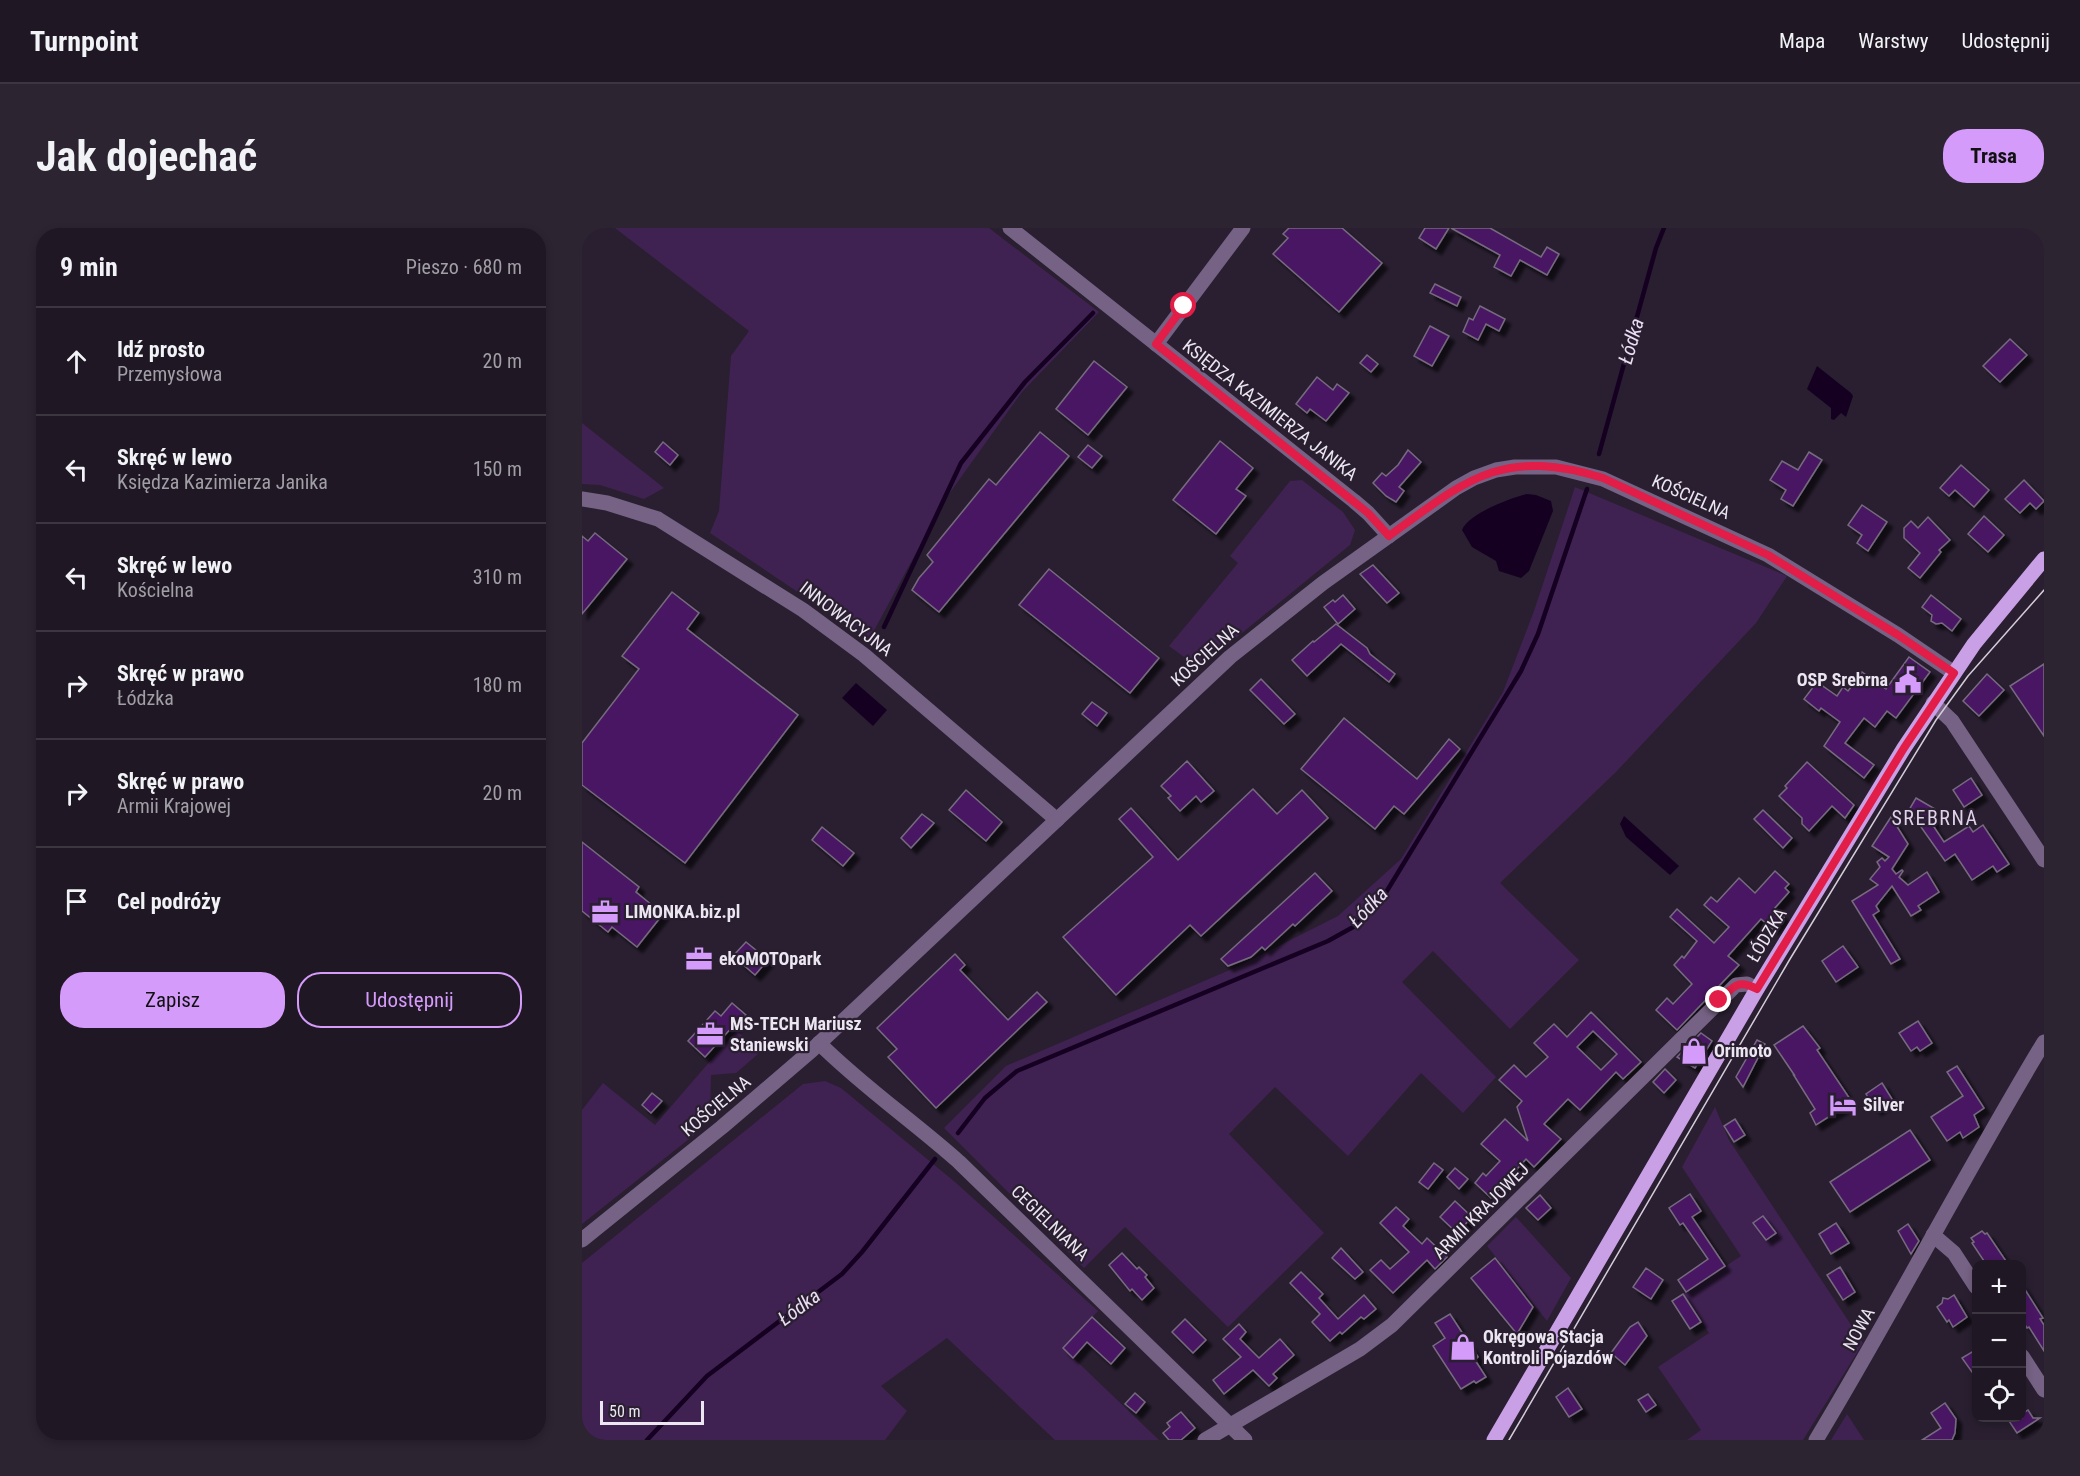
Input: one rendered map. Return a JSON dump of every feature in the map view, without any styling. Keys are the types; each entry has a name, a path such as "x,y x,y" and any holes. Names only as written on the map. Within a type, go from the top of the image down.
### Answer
{"main road":[{"name":"ŁÓDZKA","path":"1494,1440 1757,989 1932,703 1995,618 2044,559"}],"street":[{"name":"KSIĘDZA KAZIMIERZA JANIKA","path":"1010,228 1368,513 1389,536"},
{"path":"1156,344 1243,228"},
{"name":"KOŚCIELNA","path":"582,1240 730,1120 819,1043 1230,657 1323,583 1455,488 1474,478 1496,470 1556,466 1603,478 1768,555 1906,640 1954,673"},
{"name":"INNOWACYJNA","path":"582,499 626,508 658,519 803,610 864,655 1057,820"},
{"path":"1932,703 1952,721 2044,860"},
{"name":"ARMII KRAJOWEJ","path":"1205,1440 1360,1349 1392,1325 1736,985 1741,983 1757,989"},
{"name":"NOWA","path":"1816,1440 1855,1375 1996,1122 2044,1042"},
{"name":"CEGIELNIANA","path":"819,1043 835,1059 959,1162 1245,1440"},
{"path":"1933,1235 1954,1253 1972,1280"},
{"path":"2026,1362 2044,1390"}],"shaded area":[{"path":"615,228 989,228 1099,312 1022,392 944,501 869,640 710,533 719,511 731,356 749,331"},
{"path":"1817,366 1853,396 1846,417 1841,413 1834,420 1831,419 1831,408 1807,389"},
{"path":"582,423 664,488 644,499 600,485 582,484"},
{"path":"1302,480 1343,512 1355,530 1350,545 1199,668 1169,646 1238,563 1230,556 1290,481"},
{"path":"1575,487 1787,576 1756,623 1616,772 1500,883 1579,960 1510,1029 1433,951 1402,982 1496,1077 1463,1113 1421,1073 1348,1156 1275,1087 1229,1134 1324,1233 1228,1327 1125,1227 1084,1268 944,1128 1006,1066 1239,966 1338,916 1401,859 1503,692 1534,611"},
{"path":"1527,494 1551,501 1553,511 1529,571 1521,578 1499,571 1496,561 1472,547 1462,530 1472,518 1481,513"},
{"path":"856,683 887,710 873,726 842,698"},
{"path":"1624,816 1679,866 1670,875 1626,837 1620,824"},
{"path":"737,1030 758,1054 736,1073 711,1075 710,1116 694,1135 582,1224 582,1110 603,1083 655,1125"},
{"path":"825,1081 841,1088 955,1182 1098,1311 1063,1348 1159,1440 1055,1440 947,1338 881,1386 907,1411 885,1440 582,1440 582,1263 803,1084"},
{"path":"1715,1107 1729,1140 1863,1343 1803,1440 1687,1440 1701,1430 1658,1367 1709,1333 1683,1294 1741,1256 1682,1167"},
{"path":"1516,1217 1571,1278 1547,1321 1487,1246"},
{"path":"1847,1414 1864,1440 1831,1440"}],"building":[{"path":"1289,228 1342,228 1382,263 1339,312 1273,254 1288,238 1283,234"},
{"path":"1425,228 1449,228 1436,249 1419,238"},
{"path":"1451,228 1490,228 1541,257 1547,247 1559,254 1547,275 1520,260 1511,276 1494,267 1500,255"},
{"path":"1435,284 1461,297 1457,306 1430,293"},
{"path":"1480,306 1505,319 1499,331 1486,324 1478,340 1463,332 1469,318 1473,320"},
{"path":"1430,326 1449,336 1432,366 1414,356"},
{"path":"2010,339 2027,355 2000,382 1983,366"},
{"path":"1367,355 1378,364 1371,372 1360,363"},
{"path":"1094,361 1127,387 1088,435 1056,409"},
{"path":"1317,377 1333,390 1337,384 1349,393 1326,421 1310,409 1307,413 1296,404"},
{"path":"1040,432 1069,456 939,612 912,590 933,562 927,555 989,479 996,485"},
{"path":"1220,441 1253,468 1236,489 1246,496 1216,534 1173,500"},
{"path":"663,442 678,455 670,465 655,452"},
{"path":"1088,445 1102,456 1092,468 1078,457"},
{"path":"1408,450 1421,462 1399,487 1404,491 1396,502 1373,483 1382,473 1386,476 1398,465"},
{"path":"1809,452 1822,460 1793,506 1781,499 1786,490 1770,480 1782,461 1798,470"},
{"path":"1961,465 1989,490 1974,507 1955,490 1949,496 1940,488"},
{"path":"2024,480 2044,501 2036,509 2030,503 2020,513 2005,499"},
{"path":"1862,505 1887,522 1868,551 1857,543 1862,535 1848,525"},
{"path":"1984,516 2004,535 1988,552 1968,534"},
{"path":"1928,517 1950,540 1939,550 1941,552 1920,578 1908,568 1920,553 1904,538 1904,528 1911,521 1918,528"},
{"path":"595,533 627,559 582,614 582,536 588,541"},
{"path":"1373,565 1399,593 1387,603 1360,574"},
{"path":"1049,569 1159,658 1130,693 1019,605"},
{"path":"672,592 699,613 687,629 798,715 685,863 582,785 582,743 639,669 622,656"},
{"path":"1343,595 1355,609 1338,624 1324,607"},
{"path":"1931,595 1961,619 1952,631 1942,623 1936,624 1931,621 1932,615 1922,607"},
{"path":"1336,624 1395,674 1389,682 1341,644 1307,676 1292,660"},
{"path":"1909,657 1930,672 1896,718 1887,711 1875,727 1864,718 1845,743 1874,765 1864,778 1824,746 1840,722 1821,708 1819,711 1804,699 1817,682 1837,696 1843,687 1848,691 1862,672 1886,689"},
{"path":"2044,664 2044,736 2010,686"},
{"path":"1987,674 2004,690 1979,716 1963,701"},
{"path":"1261,679 1295,714 1284,724 1250,690"},
{"path":"1092,702 1107,713 1097,726 1082,714"},
{"path":"1344,718 1417,779 1449,739 1460,749 1404,814 1394,806 1375,829 1301,769"},
{"path":"1187,761 1214,791 1201,802 1196,796 1180,811 1168,798 1171,796 1161,786"},
{"path":"1807,762 1854,805 1845,818 1832,806 1809,831 1802,824 1802,818 1779,796"},
{"path":"1971,778 1982,795 1964,807 1953,790"},
{"path":"1253,789 1277,814 1302,790 1328,818 1201,936 1190,925 1116,995 1063,937 1153,857 1119,819 1131,808 1178,860"},
{"path":"966,790 1002,822 986,841 949,810"},
{"path":"1916,798 1935,809 1932,813 1937,816 1932,824 1944,842 1969,826 1973,832 1983,825 2009,864 1997,872 1993,866 1972,880 1955,854 1945,861 1909,810"},
{"path":"1763,810 1792,838 1783,848 1754,819"},
{"path":"922,814 934,823 911,848 901,838"},
{"path":"1891,817 1908,844 1892,869 1896,874 1903,871 1899,877 1908,885 1927,872 1939,892 1918,906 1921,910 1911,916 1892,886 1876,906 1879,911 1873,915 1900,959 1891,964 1852,901 1878,885 1870,879 1880,867 1877,862 1882,858 1885,861 1889,857 1872,846"},
{"path":"822,827 854,853 843,866 812,840"},
{"path":"582,842 639,887 636,892 663,914 637,947 612,927 608,932 582,911"},
{"path":"1775,871 1789,884 1785,888 1789,892 1774,909 1784,917 1773,929 1761,919 1728,956 1739,965 1677,1030 1656,1010 1667,998 1673,1004 1692,984 1674,965 1682,956 1684,958 1697,941 1670,917 1677,909 1714,943 1729,927 1704,905 1711,897 1717,902 1739,878 1755,893"},
{"path":"1315,873 1332,891 1295,926 1293,924 1265,950 1262,947 1251,957 1228,966 1221,959"},
{"path":"746,942 768,960 755,975 733,956"},
{"path":"1843,946 1858,967 1836,982 1822,961"},
{"path":"955,954 965,965 960,970 1008,1020 1037,992 1047,1002 936,1108 888,1057 897,1049 877,1028"},
{"name":"MS-TECH Mariusz Staniewski","path":"732,1003 746,1015 705,1057 688,1041 715,1011 721,1016"},
{"path":"1591,1012 1641,1062 1623,1079 1616,1072 1580,1110 1568,1099 1544,1124 1561,1139 1534,1167 1526,1159 1491,1198 1475,1183 1483,1173 1486,1176 1500,1161 1481,1144 1505,1119 1528,1141 1517,1107 1522,1101 1499,1080 1514,1065 1526,1077 1548,1057 1534,1043 1554,1024 1567,1037","holes":["1593,1031 1617,1054 1601,1070 1577,1047"]},
{"path":"1918,1021 1932,1043 1920,1051 1917,1047 1911,1051 1899,1033"},
{"path":"1803,1026 1820,1048 1817,1050 1852,1102 1816,1125 1810,1113 1815,1109 1774,1045"},
{"name":"Orimoto","path":"1701,1033 1712,1041 1695,1068 1677,1057"},
{"path":"1757,1040 1765,1044 1743,1087 1736,1077"},
{"path":"1957,1066 1984,1108 1974,1115 1979,1127 1963,1138 1960,1132 1947,1141 1931,1117 1963,1096 1947,1072"},
{"path":"1665,1069 1676,1080 1664,1093 1653,1082"},
{"path":"1882,1083 1892,1099 1876,1110 1866,1094"},
{"path":"652,1093 662,1101 651,1113 642,1105"},
{"path":"1735,1119 1745,1135 1734,1142 1724,1126"},
{"path":"1910,1130 1930,1160 1850,1212 1830,1182"},
{"path":"1434,1163 1443,1170 1428,1189 1419,1182"},
{"path":"1455,1168 1468,1179 1459,1189 1447,1177"},
{"path":"1690,1194 1701,1211 1692,1217 1725,1266 1686,1292 1678,1280 1708,1259 1683,1223 1680,1225 1669,1208"},
{"path":"1540,1195 1551,1208 1538,1220 1526,1208"},
{"path":"1455,1201 1472,1217 1457,1233 1440,1217"},
{"path":"1396,1207 1409,1219 1403,1226 1422,1244 1427,1238 1447,1257 1435,1269 1427,1260 1393,1293 1370,1270 1381,1260 1390,1269 1409,1252 1380,1223"},
{"path":"1763,1216 1776,1233 1766,1240 1753,1223"},
{"path":"1836,1223 1849,1243 1831,1254 1819,1234"},
{"path":"1908,1224 1919,1241 1911,1254 1898,1231"},
{"path":"1982,1231 1987,1233 2005,1260 1983,1260 1971,1238"},
{"path":"1341,1248 1363,1272 1355,1279 1332,1258"},
{"path":"1122,1253 1137,1269 1139,1267 1147,1275 1145,1277 1154,1288 1142,1300 1132,1289 1130,1291 1109,1265"},
{"path":"1495,1258 1533,1307 1517,1334 1471,1278"},
{"path":"1840,1267 1855,1292 1843,1300 1827,1275"},
{"path":"1646,1268 1663,1280 1651,1299 1633,1287"},
{"path":"1301,1272 1323,1294 1319,1298 1338,1319 1364,1295 1376,1309 1364,1319 1361,1317 1342,1334 1340,1332 1330,1341 1312,1322 1320,1314 1290,1283"},
{"path":"2026,1291 2043,1318 2040,1319 2044,1325 2044,1351 2029,1327 2027,1328"},
{"path":"1683,1294 1701,1322 1690,1329 1672,1301"},
{"path":"1954,1295 1967,1317 1953,1327 1937,1307 1942,1303 1943,1298 1948,1299"},
{"path":"1450,1314 1478,1357 1475,1360 1486,1377 1461,1389 1433,1346 1445,1338 1435,1323"},
{"path":"1092,1317 1125,1348 1111,1364 1087,1342 1073,1358 1063,1348"},
{"path":"1185,1319 1206,1340 1193,1353 1172,1332"},
{"path":"1638,1322 1647,1336 1625,1365 1611,1353 1630,1327"},
{"path":"1239,1324 1246,1332 1240,1339 1259,1358 1280,1339 1294,1355 1273,1374 1277,1378 1269,1386 1253,1370 1224,1394 1213,1380 1241,1357 1223,1339"},
{"path":"1972,1352 1972,1372 1962,1358"},
{"path":"1568,1388 1582,1409 1569,1417 1556,1397"},
{"path":"1135,1393 1145,1402 1136,1413 1125,1404"},
{"path":"1648,1394 1656,1405 1646,1412 1638,1400"},
{"path":"1945,1403 1956,1419 1952,1440 1922,1440 1941,1428 1931,1413"},
{"path":"2028,1410 2033,1418 2040,1418 2017,1433 2010,1422 2026,1422"},
{"path":"1181,1412 1195,1428 1181,1440 1169,1440 1163,1433 1170,1427 1167,1423"}],"waterway":[{"name":"Łódka","path":"1599,454 1656,248 1664,228"},
{"path":"884,627 961,463 1025,382 1093,313"},
{"name":"Łódka","path":"958,1133 985,1098 1017,1071 1328,941 1355,926 1385,894 1521,671 1538,634 1587,489"},
{"name":"Łódka","path":"647,1440 707,1376 842,1274 935,1159"}],"tram line":[{"path":"1509,1440 1790,959 1936,720 1968,676 2044,590"}],"place":[{"name":"OSP Srebrna","path":"1908,680"},
{"name":"LIMONKA.biz.pl","path":"605,912"},
{"name":"ekoMOTOpark","path":"699,959"},
{"name":"MS-TECH Mariusz Staniewski","path":"710,1034"},
{"name":"Orimoto","path":"1694,1051"},
{"name":"Silver","path":"1843,1105"},
{"name":"Okręgowa Stacja Kontroli Pojazdów","path":"1463,1347"}],"district":[{"name":"SREBRNA","path":"1935,818"}],"route":[{"path":"1184,306 1156,344 1368,513 1389,536 1455,488 1496,470 1556,466 1580,471 1603,478 1768,555 1935,658 1954,673 1932,703 1757,989 1741,983 1719,1000"}]}
